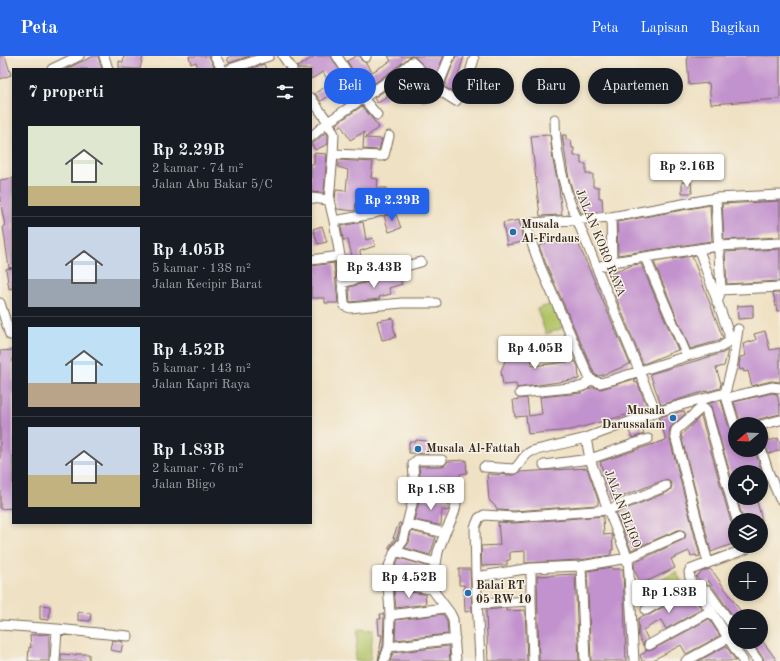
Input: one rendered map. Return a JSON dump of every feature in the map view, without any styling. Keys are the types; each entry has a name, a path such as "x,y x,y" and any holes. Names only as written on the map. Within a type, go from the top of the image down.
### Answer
{"street":[{"path":"54,68 79,56"},
{"path":"104,56 108,68"},
{"path":"215,56 221,68"},
{"path":"233,68 269,56"},
{"path":"337,56 345,68"},
{"path":"444,71 450,56"},
{"path":"285,57 291,68"},
{"path":"444,93 455,100 458,100 465,89 474,59"},
{"path":"405,68 412,62 418,68"},
{"path":"312,99 328,122 334,134 329,200 340,256 344,302 347,307 402,303 436,303"},
{"path":"312,135 328,122 355,104"},
{"path":"368,104 377,116"},
{"name":"JALAN KORO RAYA","path":"555,119 555,135 560,172 577,220 598,267 639,371 652,414"},
{"path":"333,154 382,156 384,155 389,136"},
{"path":"698,250 729,334 730,339 728,342 721,347 600,383 590,379 537,259 526,228 529,224 533,223 611,217 716,198 780,195"},
{"path":"312,198 329,200"},
{"path":"716,198 721,290 718,304"},
{"path":"334,221 372,214 395,206"},
{"path":"611,217 612,262"},
{"path":"598,267 612,262 718,246 780,242"},
{"path":"312,260 340,256"},
{"path":"645,257 687,356"},
{"path":"342,283 421,262"},
{"path":"721,290 780,287"},
{"path":"0,303 8,335"},
{"path":"732,417 726,395 738,329"},
{"path":"520,393 580,387 585,385 590,379"},
{"path":"484,466 514,469 519,466 521,459 526,454 532,451 586,438 652,414 726,395 780,388"},
{"path":"708,563 675,435 676,430 700,409 704,408 706,410 735,513"},
{"path":"768,423 780,420"},
{"name":"JALAN BLIGO","path":"586,438 590,459 608,510 628,558 634,661"},
{"path":"544,465 590,459 648,439"},
{"path":"764,457 780,499"},
{"path":"384,661 389,647 389,566 395,551 403,542 408,524 415,492 413,464 417,460 442,460"},
{"path":"480,661 475,527 479,518 484,515 514,517 608,510 666,486"},
{"path":"415,492 452,494 455,496 456,503 452,518 438,552 432,589 453,619 456,661"},
{"path":"408,524 445,533"},
{"path":"476,577 531,568 580,566 628,558 680,535"},
{"path":"395,551 436,564"},
{"path":"686,661 728,638 711,611 691,584 689,572 690,570 735,553"},
{"path":"580,566 585,661"},
{"path":"531,568 533,661"},
{"path":"388,583 432,589"},
{"path":"646,610 691,584"},
{"path":"707,590 728,619"},
{"path":"477,604 531,601"},
{"path":"390,615 445,608"},
{"path":"649,645 711,611"},
{"path":"0,625 128,636"},
{"path":"55,661 57,629"},
{"path":"389,647 455,639"},
{"path":"735,649 743,661"},
{"path":"749,649 758,661"}],"green space":[{"path":"554,303 563,328 546,334 537,309"},
{"path":"676,572 681,581 662,591 658,582"},
{"path":"358,629 373,630 370,661 355,661"}],"building":[{"path":"0,56 5,56 11,75 0,79"},
{"path":"94,56 98,56 102,68 68,68"},
{"path":"124,56 143,56 140,68 119,68 119,61 123,62"},
{"path":"189,56 209,56 215,68 198,68 196,62 191,64"},
{"path":"232,56 250,56 229,63 227,58"},
{"path":"315,56 331,56 338,68 324,68 324,74 323,72 312,78 312,68 298,68"},
{"path":"356,56 360,56 361,60 366,63 369,68 351,68 347,61"},
{"path":"388,56 411,56 396,68 384,68 384,76 376,82 376,70 391,61"},
{"path":"411,56 444,56 439,68 426,68 416,58"},
{"path":"456,56 464,56 460,68 452,68 452,91 444,87"},
{"path":"687,56 780,56 780,99 711,104 709,83 689,85"},
{"path":"264,64 266,68 252,68"},
{"path":"324,88 324,99 321,101 315,93"},
{"path":"384,91 384,100 377,103 376,97"},
{"path":"362,106 379,127 365,138 382,139 379,150 363,149 364,132 350,140 341,125 337,128 336,124"},
{"path":"326,132 328,135 328,144 315,150 312,143 315,142"},
{"path":"550,135 562,215 540,216 531,136"},
{"path":"562,135 566,135 566,140 571,140 572,148 574,148 574,156 581,156 581,164 586,164 586,174 593,174 593,187 599,187 599,198 602,198 603,212 581,213 569,179"},
{"path":"314,153 327,154 324,193 312,192 312,164 314,164"},
{"path":"338,160 373,162 371,178 378,179 377,188 387,188 387,202 379,205 356,203 355,211 337,209 335,200 336,190 346,191 348,170 338,167"},
{"path":"12,178 12,267 9,268 3,226 5,226 0,200 0,180"},
{"path":"682,182 691,182 692,193 682,193"},
{"path":"780,201 780,237 724,240 722,204"},
{"path":"710,205 712,241 618,255 617,222"},
{"path":"395,212 401,228 389,232 384,216"},
{"name":"Musala Al-Firdaus","path":"519,220 523,242 507,245 503,223"},
{"path":"363,222 366,240 373,238 375,246 360,251 362,267 347,269 346,257 352,256 348,240 343,240 341,226"},
{"path":"322,226 327,242 318,244 313,229"},
{"path":"555,239 557,244 564,241 565,244 578,243 630,364 603,375 595,375 539,246"},
{"path":"780,249 780,281 727,284 725,252"},
{"path":"692,256 723,338 718,341 690,349 654,262"},
{"path":"334,263 338,303 325,303 325,298 312,298 312,266"},
{"path":"641,264 678,350 643,364 615,295 619,293 611,274 632,265"},
{"path":"12,268 12,288 9,289 6,269"},
{"path":"398,274 402,284 389,288 391,294 379,297 380,299 350,302 349,287"},
{"path":"773,293 780,293 780,311 777,311"},
{"path":"753,305 753,318 738,319 737,306"},
{"path":"393,318 396,337 382,340 377,321"},
{"path":"765,331 770,350 780,348 780,382 771,381 752,386 748,371 744,372 743,369 740,370 740,357 746,356 743,344 756,340 754,334"},
{"path":"516,344 531,344 532,366 575,361 578,366 579,379 517,388 516,384 503,385 501,371 507,356 516,354"},
{"path":"12,350 12,508 0,509 0,351"},
{"path":"728,350 724,366 716,368 721,383 720,388 661,405 650,374 723,353"},
{"path":"634,379 635,383 637,382 648,409 571,430 528,434 526,416 515,417 513,400 527,398 529,416 542,414 540,397 581,393 593,387 601,389"},
{"path":"772,393 777,394 780,414 767,417 739,417 734,402"},
{"path":"721,400 728,424 728,457 757,457 760,465 728,465 728,466 710,403"},
{"path":"684,411 685,414 670,428 669,436 700,556 691,556 689,551 671,559 675,568 641,584 635,571 634,563 682,540 685,538 686,533 683,530 678,530 631,550 616,513 668,492 671,489 672,484 669,481 664,480 613,500 600,462 666,440 659,417"},
{"path":"701,416 728,513 728,546 711,552 681,435"},
{"path":"641,426 644,434 632,438 629,431"},
{"path":"768,438 769,441 778,438 780,450 769,454"},
{"name":"Musala Al-Fattah","path":"416,440 427,441 428,454 409,453 409,442 416,442"},
{"path":"466,460 467,473 460,474 460,487 421,486 419,466 442,466 448,461"},
{"path":"587,468 598,500 598,505 514,511 497,510 497,508 489,500 487,474 514,475 520,472"},
{"path":"420,498 449,500 448,511 442,510 441,525 414,520"},
{"path":"739,505 758,505 760,513 741,513"},
{"path":"603,516 604,535 612,534 613,550 611,550 611,555 580,560 525,563 525,551 510,552 510,560 507,560 507,565 482,566 481,546 500,545 498,522 514,523"},
{"path":"399,523 401,523 397,538 389,549 388,548 395,538 393,538"},
{"path":"411,531 436,537 430,555 405,548 409,543"},
{"path":"399,558 427,566 423,582 394,578 395,567"},
{"path":"612,567 612,569 623,569 626,661 591,661 587,571"},
{"path":"459,569 470,569 472,611 465,612 464,585 459,585"},
{"path":"710,569 714,573 728,593 728,601 734,601 739,609 728,609 708,580 703,585 696,577 703,571"},
{"path":"575,574 579,661 539,661 537,576"},
{"path":"640,587 656,588 656,598 650,600 640,600"},
{"path":"394,590 425,594 426,604 396,608"},
{"path":"689,592 702,609 666,629 661,620 643,630 648,639 644,642 643,646 639,637 638,619 644,615 649,615"},
{"path":"40,605 50,606 49,620 40,619"},
{"path":"506,608 506,611 525,610 527,661 488,661 486,610"},
{"path":"78,612 91,613 90,621 78,620"},
{"path":"380,614 384,614 383,646 378,661 382,635 379,635 378,619 381,619"},
{"path":"443,614 447,621 448,634 395,640 396,620"},
{"path":"709,619 720,636 686,654 681,645 651,661 642,661 640,655 646,652 645,650 652,650"},
{"path":"49,634 49,661 28,661 29,647 31,648 30,635"},
{"path":"112,640 123,642 121,652 110,650"},
{"path":"449,646 450,661 390,661 393,653"},
{"path":"726,646 736,661 698,661"},
{"path":"757,649 768,649 777,661 764,661 763,657"},
{"path":"61,654 89,654 89,661 61,661"}],"place":[{"name":"Musala Al-Firdaus","path":"513,232"},
{"name":"Musala Darussalam","path":"673,418"},
{"name":"Musala Al-Fattah","path":"418,449"},
{"name":"Balai RT 05 RW 10","path":"468,593"}]}
